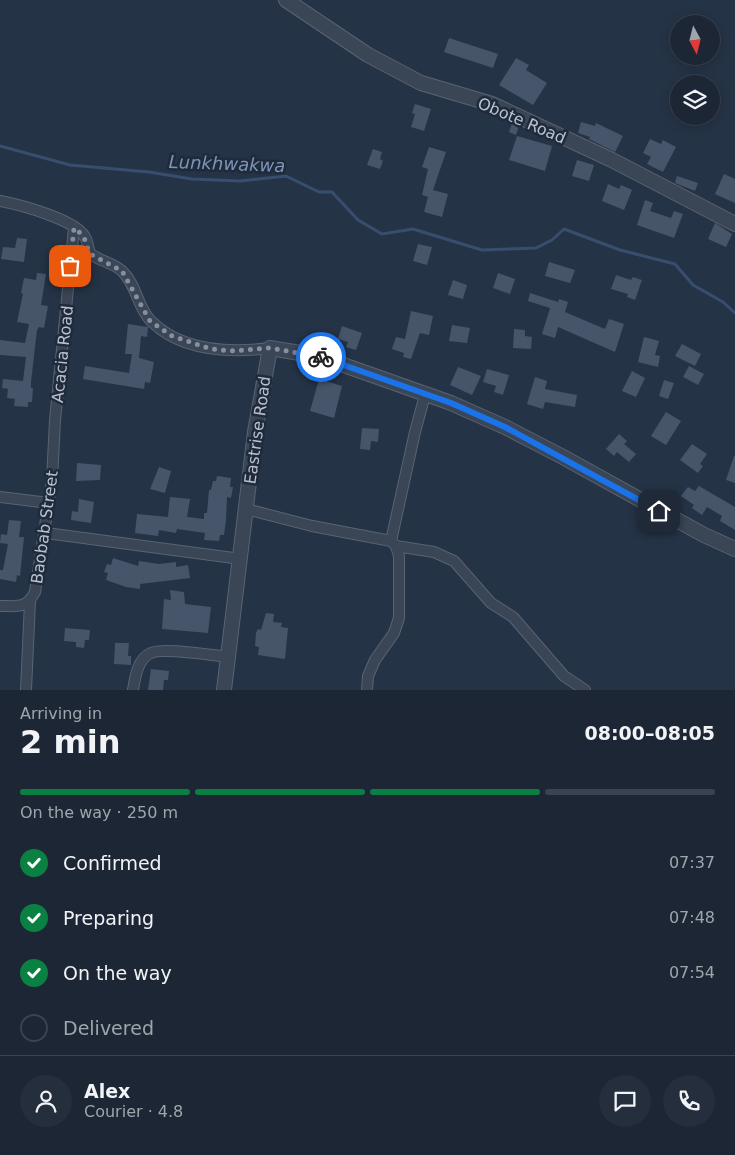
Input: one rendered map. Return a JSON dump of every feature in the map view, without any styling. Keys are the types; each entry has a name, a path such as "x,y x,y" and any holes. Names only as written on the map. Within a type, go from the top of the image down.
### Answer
{"street":[{"name":"Obote Road","path":"286,0 368,55 421,83 492,104 612,160 735,224"},
{"path":"0,201 56,218 74,228 86,238 89,252 92,255 122,271 150,321 172,336 190,344 230,351 270,348 318,356 451,403 505,427 704,535 735,549"},
{"name":"Acacia Road","path":"55,420 74,228"},
{"name":"Eastrise Road","path":"224,690 230,657 255,432 270,348"},
{"path":"367,690 368,676 375,660 394,633 399,618 399,556 393,544 415,432 425,395"},
{"name":"Baobab Street","path":"0,606 22,606 30,602 35,592 50,503 55,420"},
{"path":"0,497 50,503"},
{"path":"246,508 312,526 434,552 454,561 491,603 513,617 564,676 585,690"},
{"path":"46,533 241,559"},
{"path":"26,690 30,602"},
{"path":"133,690 140,662 151,653 165,651 230,657"}],"building":[{"path":"449,38 498,54 493,68 444,52"},
{"path":"516,58 529,65 526,70 547,83 533,105 499,85"},
{"path":"415,104 431,109 424,131 411,127 415,114 412,113"},
{"path":"581,122 595,126 596,123 623,136 615,152 589,139 590,137 578,133"},
{"path":"512,123 519,126 516,135 509,132"},
{"path":"517,136 552,146 545,171 509,160"},
{"path":"650,139 661,144 663,140 676,147 663,172 647,164 651,157 643,153"},
{"path":"429,147 446,152 433,190 448,194 442,217 424,212 428,197 422,195 428,169 422,167"},
{"path":"373,149 382,152 380,159 383,161 380,169 367,165"},
{"path":"577,160 594,165 589,181 572,176"},
{"path":"724,174 735,179 735,203 715,194"},
{"path":"677,176 698,183 695,191 675,183"},
{"path":"608,184 619,189 621,185 632,190 624,210 602,201"},
{"path":"645,200 653,203 650,211 671,218 674,211 683,214 674,238 637,225"},
{"path":"715,223 732,234 726,247 708,239"},
{"path":"17,238 27,239 24,262 1,259 3,247 15,248"},
{"path":"418,244 432,247 427,265 413,261"},
{"path":"549,262 575,270 570,283 545,276"},
{"path":"37,273 46,274 41,305 48,306 44,328 39,327 37,330 31,382 31,388 33,388 32,402 28,402 28,407 14,406 15,399 7,398 8,389 2,388 3,379 23,381 26,357 0,355 0,340 25,343 29,324 17,322 23,294 21,293 24,278 36,280"},
{"path":"498,273 515,279 510,294 493,288"},
{"path":"616,275 631,280 633,277 642,280 635,300 627,297 628,294 611,289"},
{"path":"453,280 467,285 463,299 448,295"},
{"path":"530,293 558,302 559,299 568,302 565,312 605,329 609,319 624,324 615,352 558,327 555,338 542,334 550,308 528,301"},
{"path":"411,311 433,316 429,335 420,333 411,359 403,357 404,353 392,349 396,337 405,339"},
{"path":"128,324 148,327 147,337 141,336 139,358 154,362 150,383 145,382 144,389 83,379 85,366 129,373 132,354 125,354"},
{"path":"452,325 470,328 467,343 449,341"},
{"path":"342,326 362,333 356,350 346,347 348,342 338,339"},
{"path":"514,329 525,330 525,336 532,337 531,349 513,348"},
{"path":"644,337 659,341 655,355 660,356 658,367 638,362"},
{"path":"682,344 701,354 695,366 675,356"},
{"path":"689,366 704,374 698,385 683,377"},
{"path":"458,367 481,376 472,395 450,385"},
{"path":"487,369 509,375 503,395 494,392 496,386 483,382"},
{"path":"632,371 645,378 636,397 622,391"},
{"path":"535,377 547,381 545,389 577,395 575,407 545,402 543,409 527,404"},
{"path":"319,379 342,386 334,418 310,411"},
{"path":"664,380 674,383 668,399 659,396"},
{"path":"666,412 681,421 666,445 651,436"},
{"path":"362,428 379,429 378,442 371,441 370,450 360,449"},
{"path":"619,434 627,441 624,444 636,454 629,462 617,452 614,456 606,449"},
{"path":"692,444 707,454 700,464 703,466 698,473 680,460"},
{"path":"735,456 735,483 726,480"},
{"path":"77,463 101,465 100,480 76,481"},
{"path":"159,467 171,471 165,493 150,489"},
{"path":"217,476 231,478 230,487 233,487 231,498 227,497 224,535 220,535 219,541 204,540 205,533 177,529 176,533 159,530 158,536 135,533 137,514 168,517 170,497 190,499 187,517 204,519 204,513 207,513 209,490 211,490 213,481 216,481"},
{"path":"699,486 735,507 735,530 720,521 722,516 707,507 702,515 692,508 694,505 681,496 688,487 695,491"},
{"path":"79,499 94,502 91,523 71,520 72,511 78,512"},
{"path":"9,520 21,521 19,537 24,537 20,576 17,575 16,582 0,579 0,570 3,570 8,544 0,543 1,534 7,535"},
{"path":"113,558 138,566 139,561 159,564 176,562 176,567 188,565 190,578 140,584 140,589 126,587 106,580 108,573 104,572 107,564 111,565"},
{"path":"170,590 184,592 185,604 211,607 208,633 162,629 164,599 171,600"},
{"path":"266,613 274,614 273,622 282,623 281,627 288,628 285,659 258,655 259,647 255,646 256,633 258,629 261,630"},
{"path":"65,628 90,630 89,640 85,640 84,648 76,647 76,642 64,641"},
{"path":"115,643 129,643 128,656 131,656 131,665 114,664"},
{"path":"151,669 169,671 168,680 164,680 163,690 148,690"}],"waterway":[{"name":"Lunkhwakwa","path":"0,146 70,165 149,172 192,179 240,181 286,176 319,192 332,192 358,220 382,234 413,229 482,250 536,248 552,240 564,229 620,250 675,264 693,285 723,302 735,313"}],"way so far":[{"path":"70,266 74,228 86,238 89,252 92,255 122,271 137,294 140,306 150,321 172,336 190,344 211,349 230,351 270,348 321,357"}],"route":[{"path":"321,357 451,403 505,427 659,511"}]}
